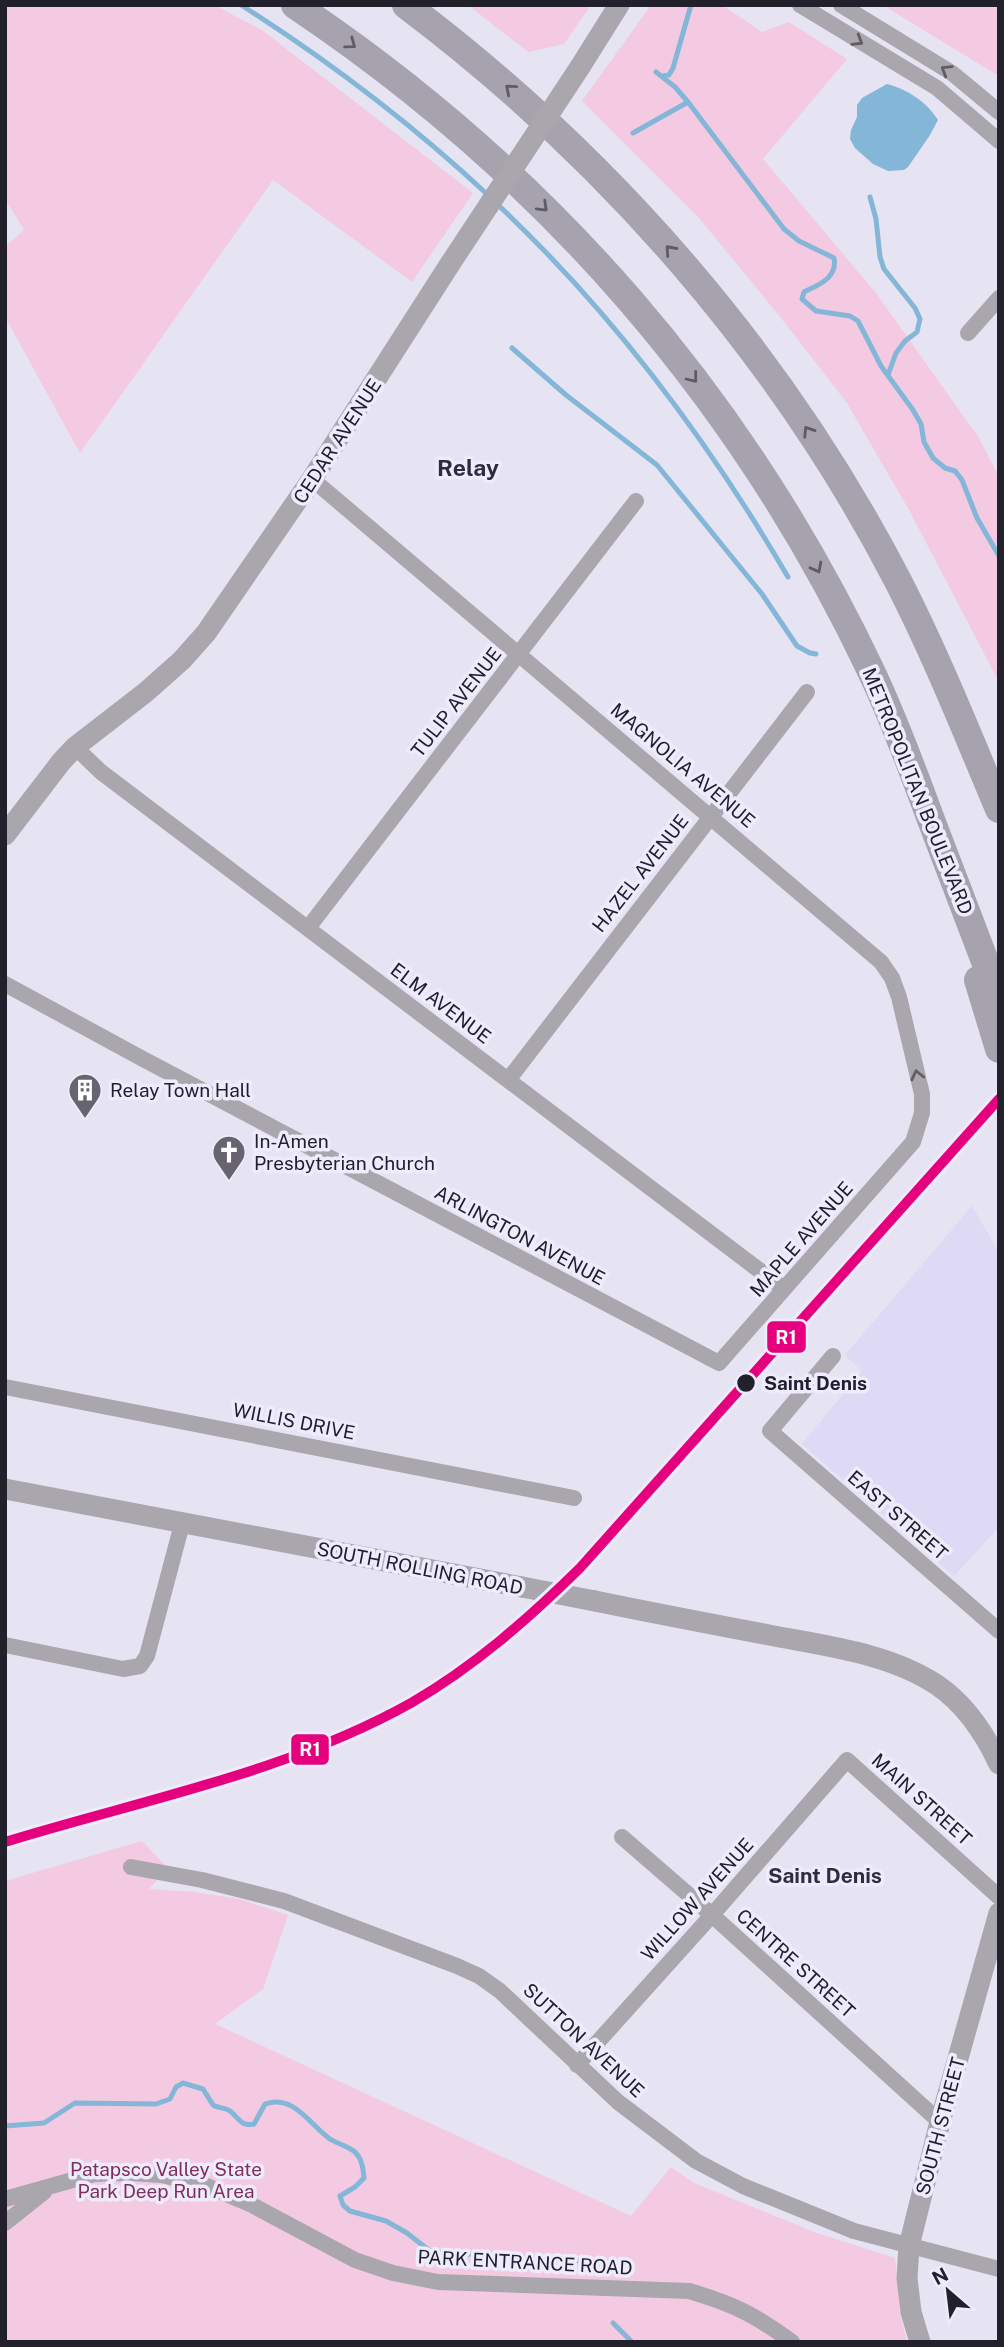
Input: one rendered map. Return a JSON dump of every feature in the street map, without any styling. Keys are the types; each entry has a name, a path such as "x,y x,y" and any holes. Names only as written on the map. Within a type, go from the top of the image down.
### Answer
{"highway":[{"name":"METROPOLITAN BOULEVARD","path":"295,5 420,95 488,153 571,233 639,309 742,444 790,520 863,654 903,744 994,1001 999,1049"},
{"path":"406,5 528,104 615,188 687,269 749,346 902,578 976,715 999,768"},
{"path":"845,488 898,581 920,626 999,809"}],"street":[{"name":"CEDAR AVENUE","path":"5,835 75,747 155,684 182,660 206,633 312,480 619,5"},
{"path":"800,5 937,88 999,141"},
{"path":"841,5 952,73 999,112"},
{"path":"968,333 999,298"},
{"name":"MAGNOLIA AVENUE","path":"312,480 881,962 892,978 899,997 922,1094 922,1113 913,1142"},
{"name":"TULIP AVENUE","path":"308,928 636,501"},
{"name":"HAZEL AVENUE","path":"508,1080 807,692"},
{"name":"ELM AVENUE","path":"75,747 101,772 785,1289"},
{"name":"ARLINGTON AVENUE","path":"5,984 719,1363"},
{"name":"MAPLE AVENUE","path":"719,1363 913,1142"},
{"name":"EAST STREET","path":"833,1356 770,1431 999,1631"},
{"name":"WILLIS DRIVE","path":"5,1387 574,1498"},
{"name":"SOUTH ROLLING ROAD","path":"5,1489 814,1644 895,1664 936,1685 958,1702 978,1727 999,1764"},
{"path":"5,1645 123,1669 140,1666 147,1656 182,1524"},
{"name":"MAIN STREET","path":"848,1760 999,1897"},
{"name":"WILLOW AVENUE","path":"576,2065 848,1760"},
{"name":"CENTRE STREET","path":"622,1837 940,2122"},
{"name":"SUTTON AVENUE","path":"131,1867 284,1901 479,1976 500,1991 618,2102 696,2161 798,2209 854,2231 999,2269"},
{"name":"SOUTH STREET","path":"920,2342 911,2312 907,2278 909,2246 940,2122 999,1913"},
{"name":"PARK ENTRANCE ROAD","path":"5,2199 94,2174 162,2175 218,2190 252,2205 355,2260 393,2273 438,2282 690,2291 724,2301 758,2317 792,2342"},
{"name":"PARK ENTRANCE ROAD","path":"5,2223 55,2184"}],"shaded area":[{"path":"972,1206 999,1253 999,1527 954,1576 802,1444 862,1371 845,1355"}],"green space":[{"path":"5,5 214,5 262,30 473,193 412,282 273,180 80,453 5,317 5,247 24,230 5,199"},
{"path":"468,5 591,5 564,44 528,52"},
{"path":"651,5 722,5 762,32 789,22 847,59 763,159 876,293 979,438 999,477 999,682 909,510 847,403 699,218 582,101"},
{"path":"884,5 999,5 999,76 889,9"},
{"name":"Patapsco Valley State Park Deep Run Area","path":"142,1841 168,1868 149,1889 239,1899 288,1915 263,1989 215,2024 631,2216 671,2167 694,2183 817,2233 895,2258 900,2313 907,2342 5,2342 5,1881"}],"water":[{"path":"887,84 916,97 938,120 904,170 888,171 873,164 855,148 850,139 857,117 857,105 862,98"}],"waterway":[{"path":"241,5 370,95 431,144 489,196"},
{"path":"662,76 669,75 673,68 691,5"},
{"path":"656,72 688,102 784,229 799,241 834,258 830,276 804,292 802,299 816,311 850,316 858,321 881,366 921,424 924,442 933,458 945,468 955,471 962,480 977,518 999,556"},
{"path":"633,133 688,102"},
{"path":"870,197 884,269 915,308 920,319 917,332 905,341 896,353 888,375"},
{"path":"496,203 579,288 656,380 725,476 788,577"},
{"path":"512,348 566,395 657,465 762,594 797,646 816,654"},
{"path":"5,2126 44,2123 75,2103 156,2104 170,2099 176,2087 183,2083 203,2089 213,2105 228,2110 246,2124 254,2124 265,2104 285,2103 301,2112 330,2139 355,2152 359,2158 364,2178 340,2196 343,2205 350,2211 386,2221 430,2251 458,2255 483,2253 554,2260 614,2262"},
{"path":"613,2323 632,2342"}],"railway":[{"path":"5,1842 212,1783 314,1748 411,1703 479,1657 521,1623 580,1568 999,1099"}],"transit line":[{"name":"R1","path":"5,1842 212,1783 314,1748 411,1703 479,1657 521,1623 580,1568 999,1099"}],"place":[{"name":"Relay Town Hall","path":"85,1120"},
{"name":"In-Amen Presbyterian Church","path":"229,1182"},
{"name":"Saint Denis","path":"746,1383"}],"district":[{"name":"Relay","path":"468,467"},
{"name":"Saint Denis","path":"825,1875"}]}
